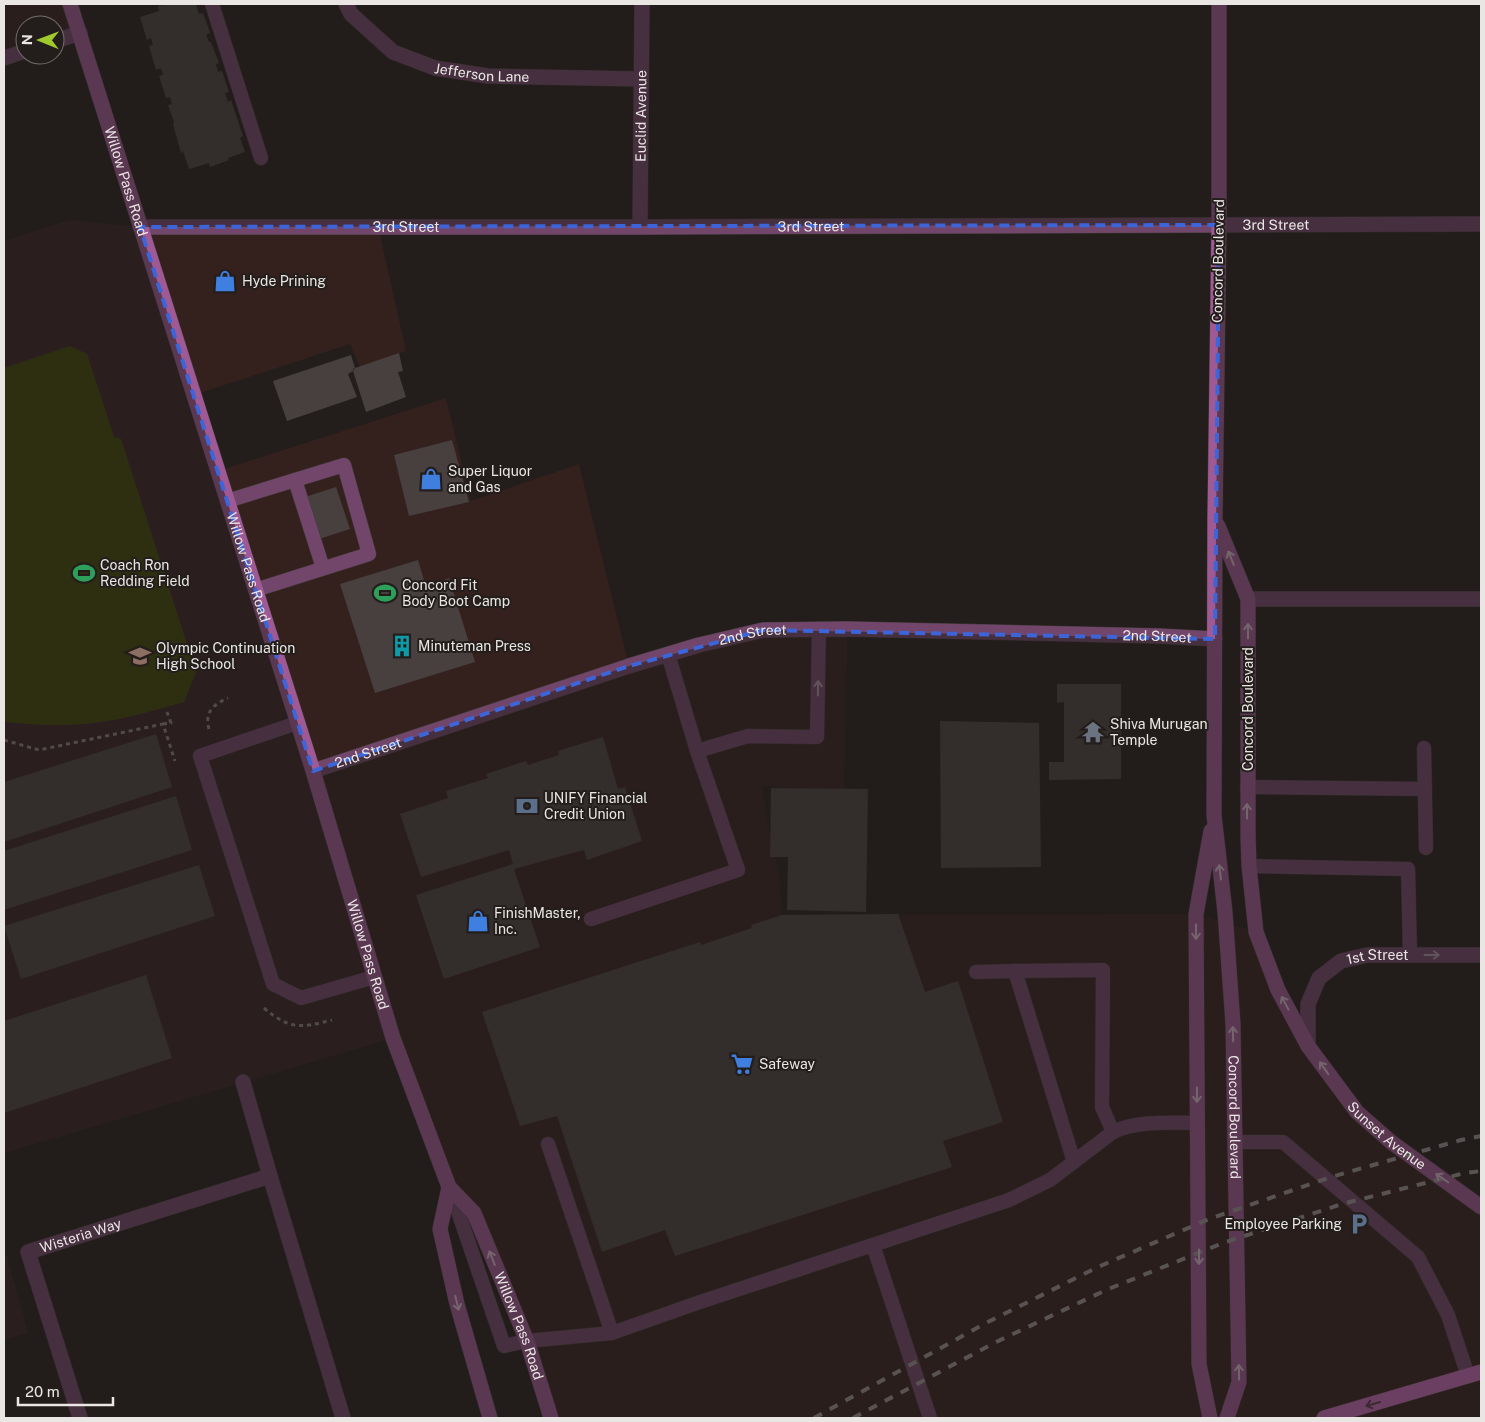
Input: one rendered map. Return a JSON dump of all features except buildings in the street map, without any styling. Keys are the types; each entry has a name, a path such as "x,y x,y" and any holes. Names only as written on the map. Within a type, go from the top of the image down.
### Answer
{"main road":[{"path":"1324,1418 1474,1374"}],"street":[{"name":"Willow Pass Road","path":"70,4 313,771 393,1038 449,1187 474,1213 527,1341 551,1418"},
{"name":"Jefferson Lane","path":"346,4 351,14 393,52 435,68 488,76 641,79"},
{"name":"Euclid Avenue","path":"640,227 642,4"},
{"name":"Concord Boulevard","path":"1219,4 1214,815 1225,912 1233,1024 1239,1382 1227,1418"},
{"path":"65,38 80,33"},
{"name":"3rd Street","path":"140,226 640,227 1481,224"},
{"name":"Concord Boulevard","path":"1215,518 1248,599 1247,787 1249,866 1256,932 1278,990 1308,1046"},
{"path":"1248,599 1481,600"},
{"name":"2nd Street","path":"313,771 699,644 763,630 1140,635 1215,639"},
{"name":"Concord Boulevard","path":"1210,1418 1199,1364 1196,914 1214,815"},
{"name":"1st Street","path":"1308,1046 1308,1004 1320,978 1341,961 1367,956 1481,955"},
{"name":"Sunset Avenue","path":"1308,1046 1357,1112 1392,1142 1481,1206"},
{"path":"244,1082 270,1176 343,1418"},
{"name":"Wisteria Way","path":"80,1418 28,1252 270,1176"},
{"path":"449,1187 440,1229 457,1304 487,1417"}],"lane":[{"path":"212,4 261,158"},
{"path":"227,501 344,465 369,554 255,590"},
{"path":"294,480 323,568"},
{"path":"698,751 748,736 817,737 819,630"},
{"path":"591,919 738,870 668,654"},
{"path":"297,723 200,756 273,984 301,998 374,976"},
{"path":"1424,748 1426,848"},
{"path":"1247,787 1424,789"},
{"path":"1249,866 1408,869 1410,955"},
{"path":"976,972 1103,970 1102,1106 1113,1132"},
{"path":"1015,971 1074,1162"},
{"path":"449,1187 504,1346 527,1341 612,1333 1009,1200 1050,1180 1113,1132 1120,1129 1152,1123 1197,1123"},
{"path":"1235,1142 1283,1142 1418,1257 1448,1315 1474,1374"},
{"path":"548,1144 612,1333"},
{"path":"873,1245 930,1418"}],"path":[{"path":"210,732 207,723 210,711 217,702 228,698"},
{"path":"4,740 39,750 171,722 167,712"},
{"path":"163,724 176,764"},
{"path":"170,746 178,743"},
{"path":"258,1002 274,1016 290,1025 307,1027 332,1020"}],"highlighted area":[{"path":"1219,225 1215,639 763,630 629,666 313,771 140,227"}],"shaded area":[{"path":"4,4 70,4 80,33 65,38 65,15 15,15 15,54 4,58"},
{"name":"Olympic Continuation High School","path":"70,220 140,227 393,1038 4,1153 4,241"},
{"path":"378,226 406,351 360,367 350,344 194,395 140,227"},
{"path":"446,398 471,501 579,464 629,666 763,630 847,629 844,789 762,786 779,878 782,915 1196,914 1256,932 1335,1084 1481,1204 1481,1418 551,1418 474,1213 449,1187 393,1038 218,471"},
{"path":"4,1246 28,1333 4,1340"}],"green space":[{"name":"Coach Ron Redding Field","path":"70,346 87,354 114,437 121,439 196,672 184,702 142,714 77,725 5,722 4,368"}],"railway":[{"path":"814,1418 986,1323 1098,1267 1209,1219 1331,1177 1481,1136"},
{"path":"853,1418 996,1342 1106,1290 1223,1243 1342,1204 1465,1173 1481,1171"}],"place":[{"name":"Hyde Prining","path":"225,281"},
{"name":"Super Liquor and Gas","path":"431,479"},
{"name":"Coach Ron Redding Field","path":"84,573"},
{"name":"Concord Fit Body Boot Camp","path":"385,593"},
{"name":"Minuteman Press","path":"402,646"},
{"name":"Olympic Continuation High School","path":"140,656"},
{"name":"Shiva Murugan Temple","path":"1093,732"},
{"name":"UNIFY Financial Credit Union","path":"527,806"},
{"name":"FinishMaster, Inc.","path":"478,921"},
{"name":"Safeway","path":"742,1064"},
{"name":"Employee Parking","path":"1359,1224"}]}
